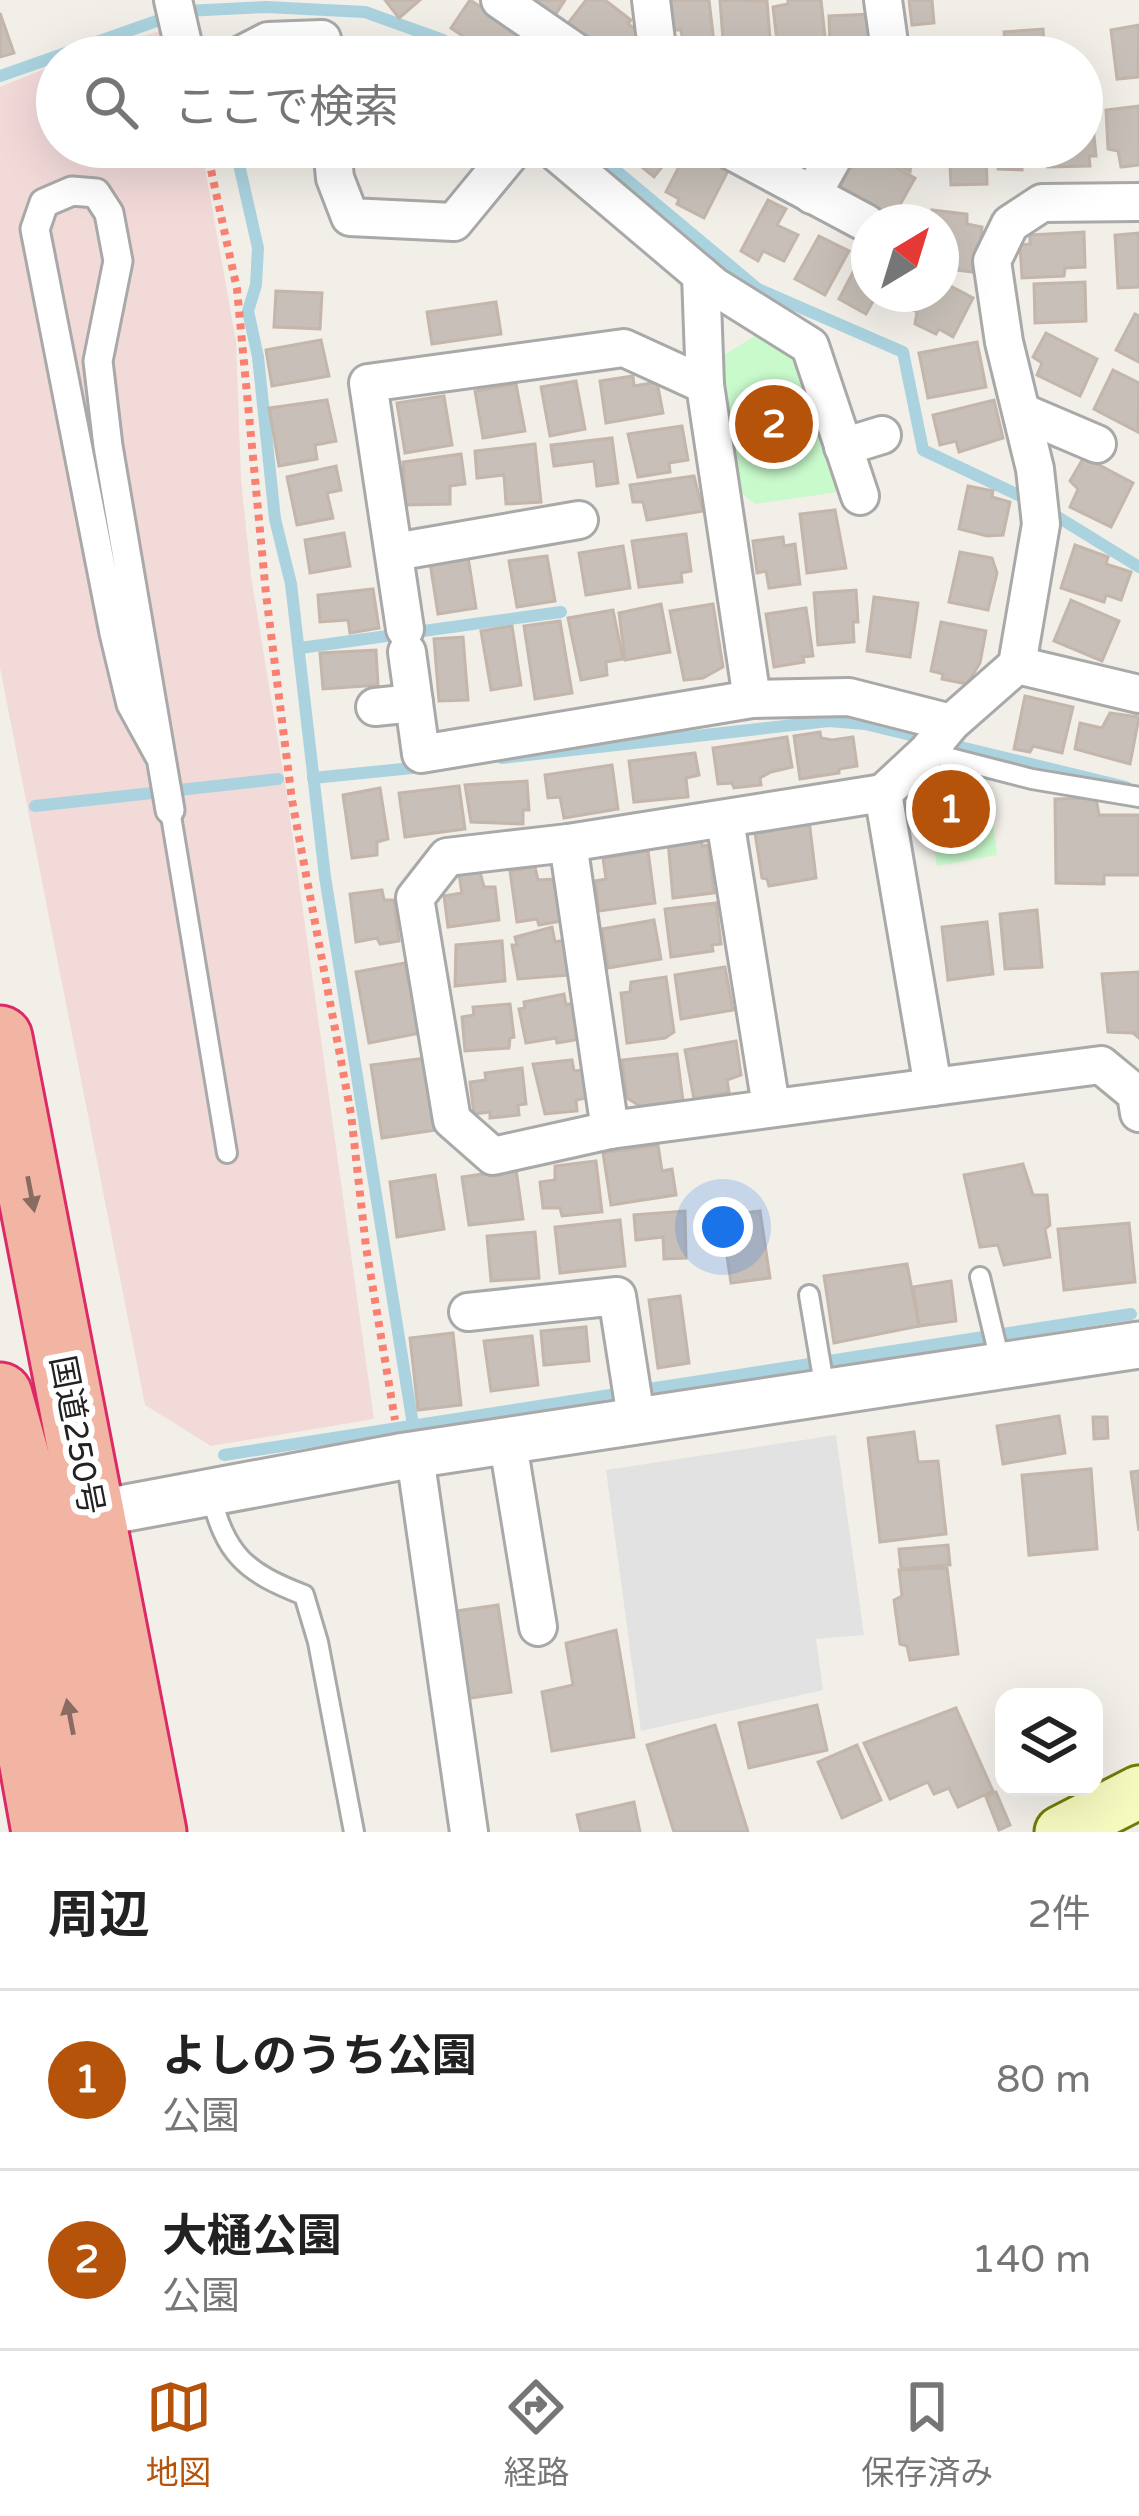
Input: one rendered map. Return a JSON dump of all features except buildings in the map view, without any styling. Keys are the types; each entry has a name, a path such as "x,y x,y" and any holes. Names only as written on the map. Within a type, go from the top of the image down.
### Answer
{"highway":[{"name":"国道250号","path":"0,1038 154,1832"},
{"name":"国道250号","path":"0,1395 30,1503 91,1832"},
{"path":"30,1503 4,1609 44,1832"},
{"path":"94,1514 148,1598 196,1832"}],"main road":[{"path":"1061,1832 1139,1792"}],"street":[{"path":"500,0 552,36"},
{"path":"651,0 655,36"},
{"path":"883,0 888,36"},
{"path":"334,168 350,217 454,223 499,168"},
{"path":"575,168 701,275 810,346 860,496"},
{"path":"762,168 851,215"},
{"path":"812,195 827,168"},
{"path":"159,755 131,704 114,633 35,229 44,203 72,191 96,193 109,213 118,261 98,361 170,810"},
{"path":"1139,202 1042,203 1010,224 992,261 1042,524 1017,665 883,793 725,820 447,857 415,898 452,1120 493,1156 610,1130 1101,1065 1136,1094 1139,1113"},
{"path":"701,275 705,385 752,699"},
{"path":"705,385 624,348 368,383 421,754 752,699 849,697 938,739"},
{"path":"1022,412 1096,444"},
{"path":"844,447 882,435"},
{"path":"395,552 579,520"},
{"path":"1017,665 1139,694"},
{"path":"375,707 414,703"},
{"path":"883,793 933,1087"},
{"path":"725,820 771,1106"},
{"path":"568,843 610,1130"},
{"path":"468,1312 617,1296 633,1400"},
{"path":"30,1503 94,1514 210,1492 405,1438 508,1444 633,1400 995,1341 1139,1345"},
{"path":"405,1438 469,1832"},
{"path":"508,1444 538,1627"}],"lane":[{"path":"938,739 1032,779 1139,797"},
{"path":"170,810 227,1153"},
{"path":"980,1276 995,1341"},
{"path":"809,1294 821,1369"},
{"path":"210,1492 218,1526 246,1564 259,1577 304,1595 318,1642 353,1832"}],"path":[{"path":"211,168 237,289 289,781 351,1114 365,1247 405,1438"}],"shaded area":[{"path":"36,72 36,168 205,168 236,341 241,479 251,576 286,789 374,1419 211,1446 145,1405 0,668 0,87"},
{"path":"836,1435 864,1635 816,1639 823,1690 641,1731 606,1470"}],"green space":[{"path":"760,333 796,353 838,492 755,504 740,492 722,356"},
{"path":"950,755 986,765 997,855 937,866 928,813 912,814 910,805"}],"waterway":[{"path":"114,36 185,11 266,7 365,12 432,36"},
{"path":"0,76 36,63"},
{"path":"240,168 258,248 256,285 248,311 258,357 275,519 291,584 325,877 413,1425"},
{"path":"613,168 758,289 903,352 923,450 1031,501"},
{"path":"1048,511 1139,567"},
{"path":"300,648 561,612"},
{"path":"502,758 829,721 865,724 1126,787"},
{"path":"313,778 422,767"},
{"path":"35,806 278,779"},
{"path":"224,1455 1131,1314"}],"place":[{"name":"大樋公園","path":"774,424"},
{"name":"よしのうち公園","path":"951,809"}]}
